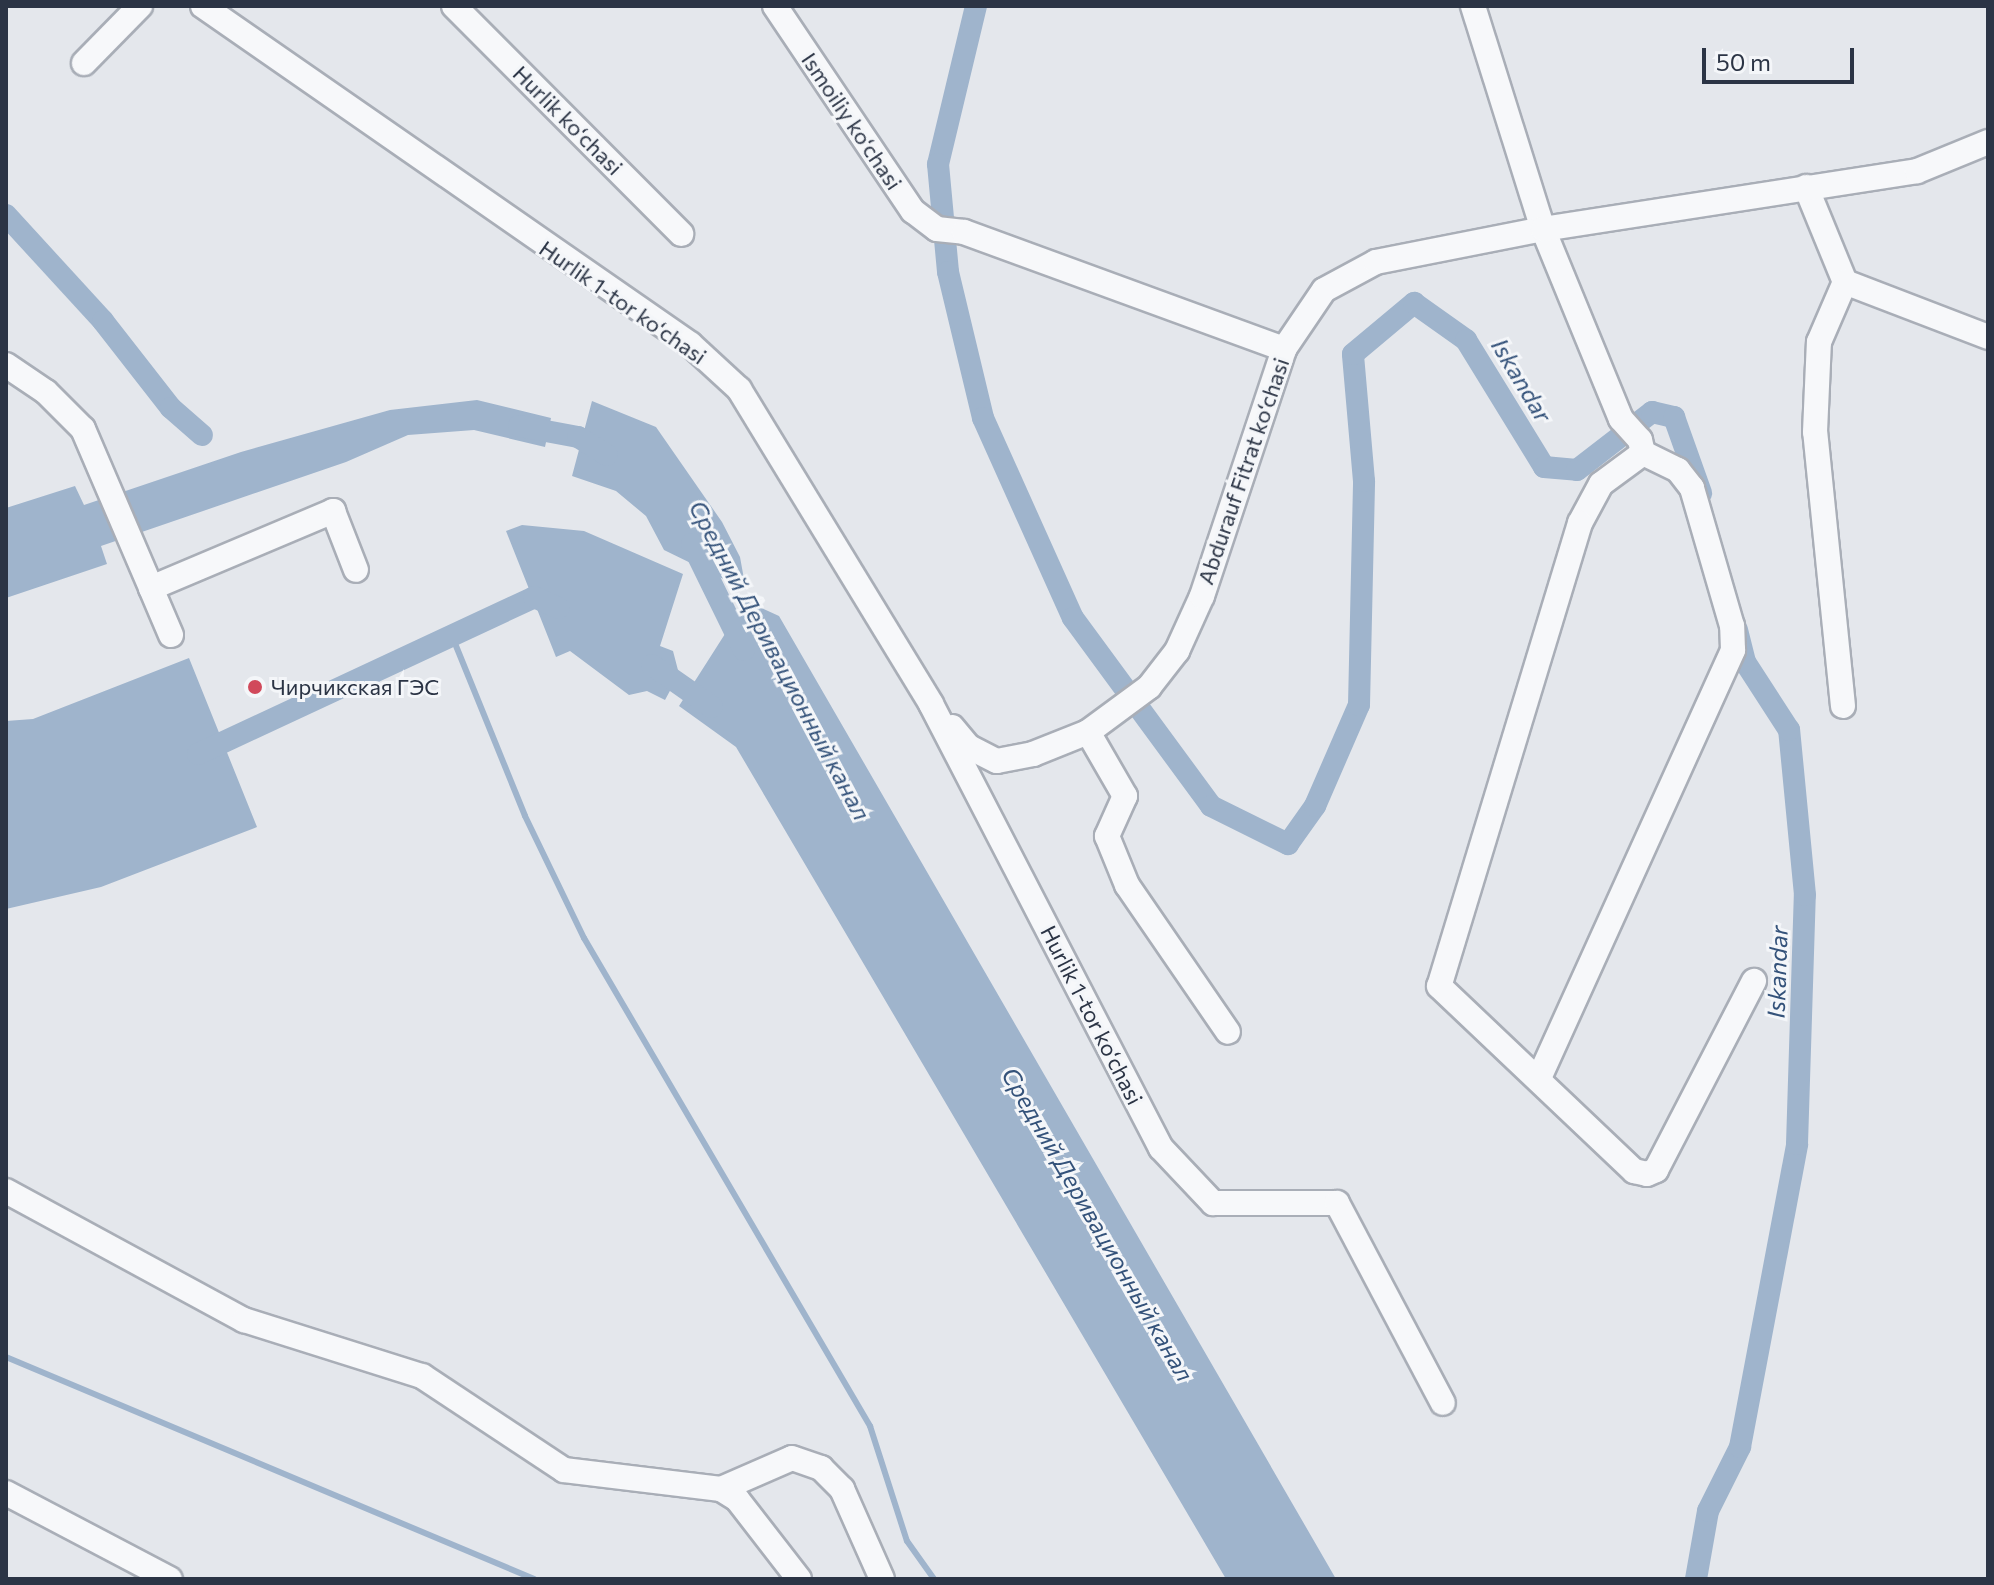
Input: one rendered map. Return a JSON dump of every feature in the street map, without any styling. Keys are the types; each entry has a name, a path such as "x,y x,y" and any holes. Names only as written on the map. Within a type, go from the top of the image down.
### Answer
{"street":[{"path":"84,63 140,6"},
{"name":"Hurlik 1-tor ko‘chasi","path":"203,6 690,344 739,389 931,704 1161,1148 1213,1203 1337,1203 1443,1403"},
{"name":"Hurlik ko‘chasi","path":"454,6 681,234"},
{"name":"Ismoiliy ko‘chasi","path":"775,6 913,211 937,229 964,232 1284,349"},
{"path":"1473,6 1543,229 1621,419 1642,446 1678,470 1692,488 1732,626 1733,650 1539,1078"},
{"name":"Abdurauf Fitrat ko‘chasi","path":"1116,714 1149,687 1177,651 1202,596 1284,349 1324,290 1376,262 1543,229 1917,171 1988,142"},
{"path":"1806,187 1845,282 1819,342 1815,432 1843,706"},
{"path":"1845,282 1988,337"},
{"path":"6,365 67,410 106,474 171,635"},
{"path":"1642,446 1601,484 1580,523 1439,979 1441,990 1539,1078 1634,1171 1656,1170 1754,981"},
{"path":"151,588 333,511 356,570"},
{"name":"Hurlik 1-tor ko‘chasi","path":"931,704 969,747 997,761 1033,754 1088,732 1116,714"},
{"path":"1088,732 1125,796 1107,836 1127,885 1228,1032"},
{"path":"6,1191 244,1320 422,1376 564,1470 712,1487 737,1499 799,1579"},
{"path":"712,1487 792,1458 821,1468 842,1489 882,1579"},
{"path":"6,1493 170,1579"}],"water":[{"path":"477,400 551,418 545,447 474,430 408,435 346,462 101,546 107,564 6,598 6,508 75,486 84,505 241,452 390,410"},
{"path":"592,401 656,427 722,522 740,557 746,590 664,550 646,516 616,491 572,476"},
{"name":"Средний Деривационный канал","path":"522,525 584,531 683,574 660,646 673,651 679,674 665,700 647,691 629,695 570,651 556,657 506,531"},
{"name":"Средний Деривационный канал","path":"746,601 779,616 1336,1579 1226,1579 736,747 679,706"},
{"path":"189,658 257,827 101,887 6,909 6,721 33,719"}],"waterway":[{"name":"Iskandar","path":"976,6 938,164 948,272 983,418 1073,618 1211,806 1288,844 1315,806 1359,705 1364,481 1353,354 1414,303 1466,340 1544,467 1577,470 1652,412 1674,417 1701,493"},
{"path":"6,215 103,321 171,408 202,435"},
{"name":"Средний Деривационный канал","path":"519,426 578,437 607,455"},
{"name":"Средний Деривационный канал","path":"692,544 744,650"},
{"path":"198,754 534,597 559,608"},
{"name":"Iskandar","path":"1696,1579 1708,1511 1740,1447 1797,1144 1805,895 1789,730 1745,662 1737,630"},
{"path":"452,636 525,816 584,938 870,1426 907,1541 934,1579"},
{"path":"652,665 712,707"},
{"path":"6,1357 534,1579"}],"place":[{"name":"Чирчикская ГЭС","path":"255,687"}]}
